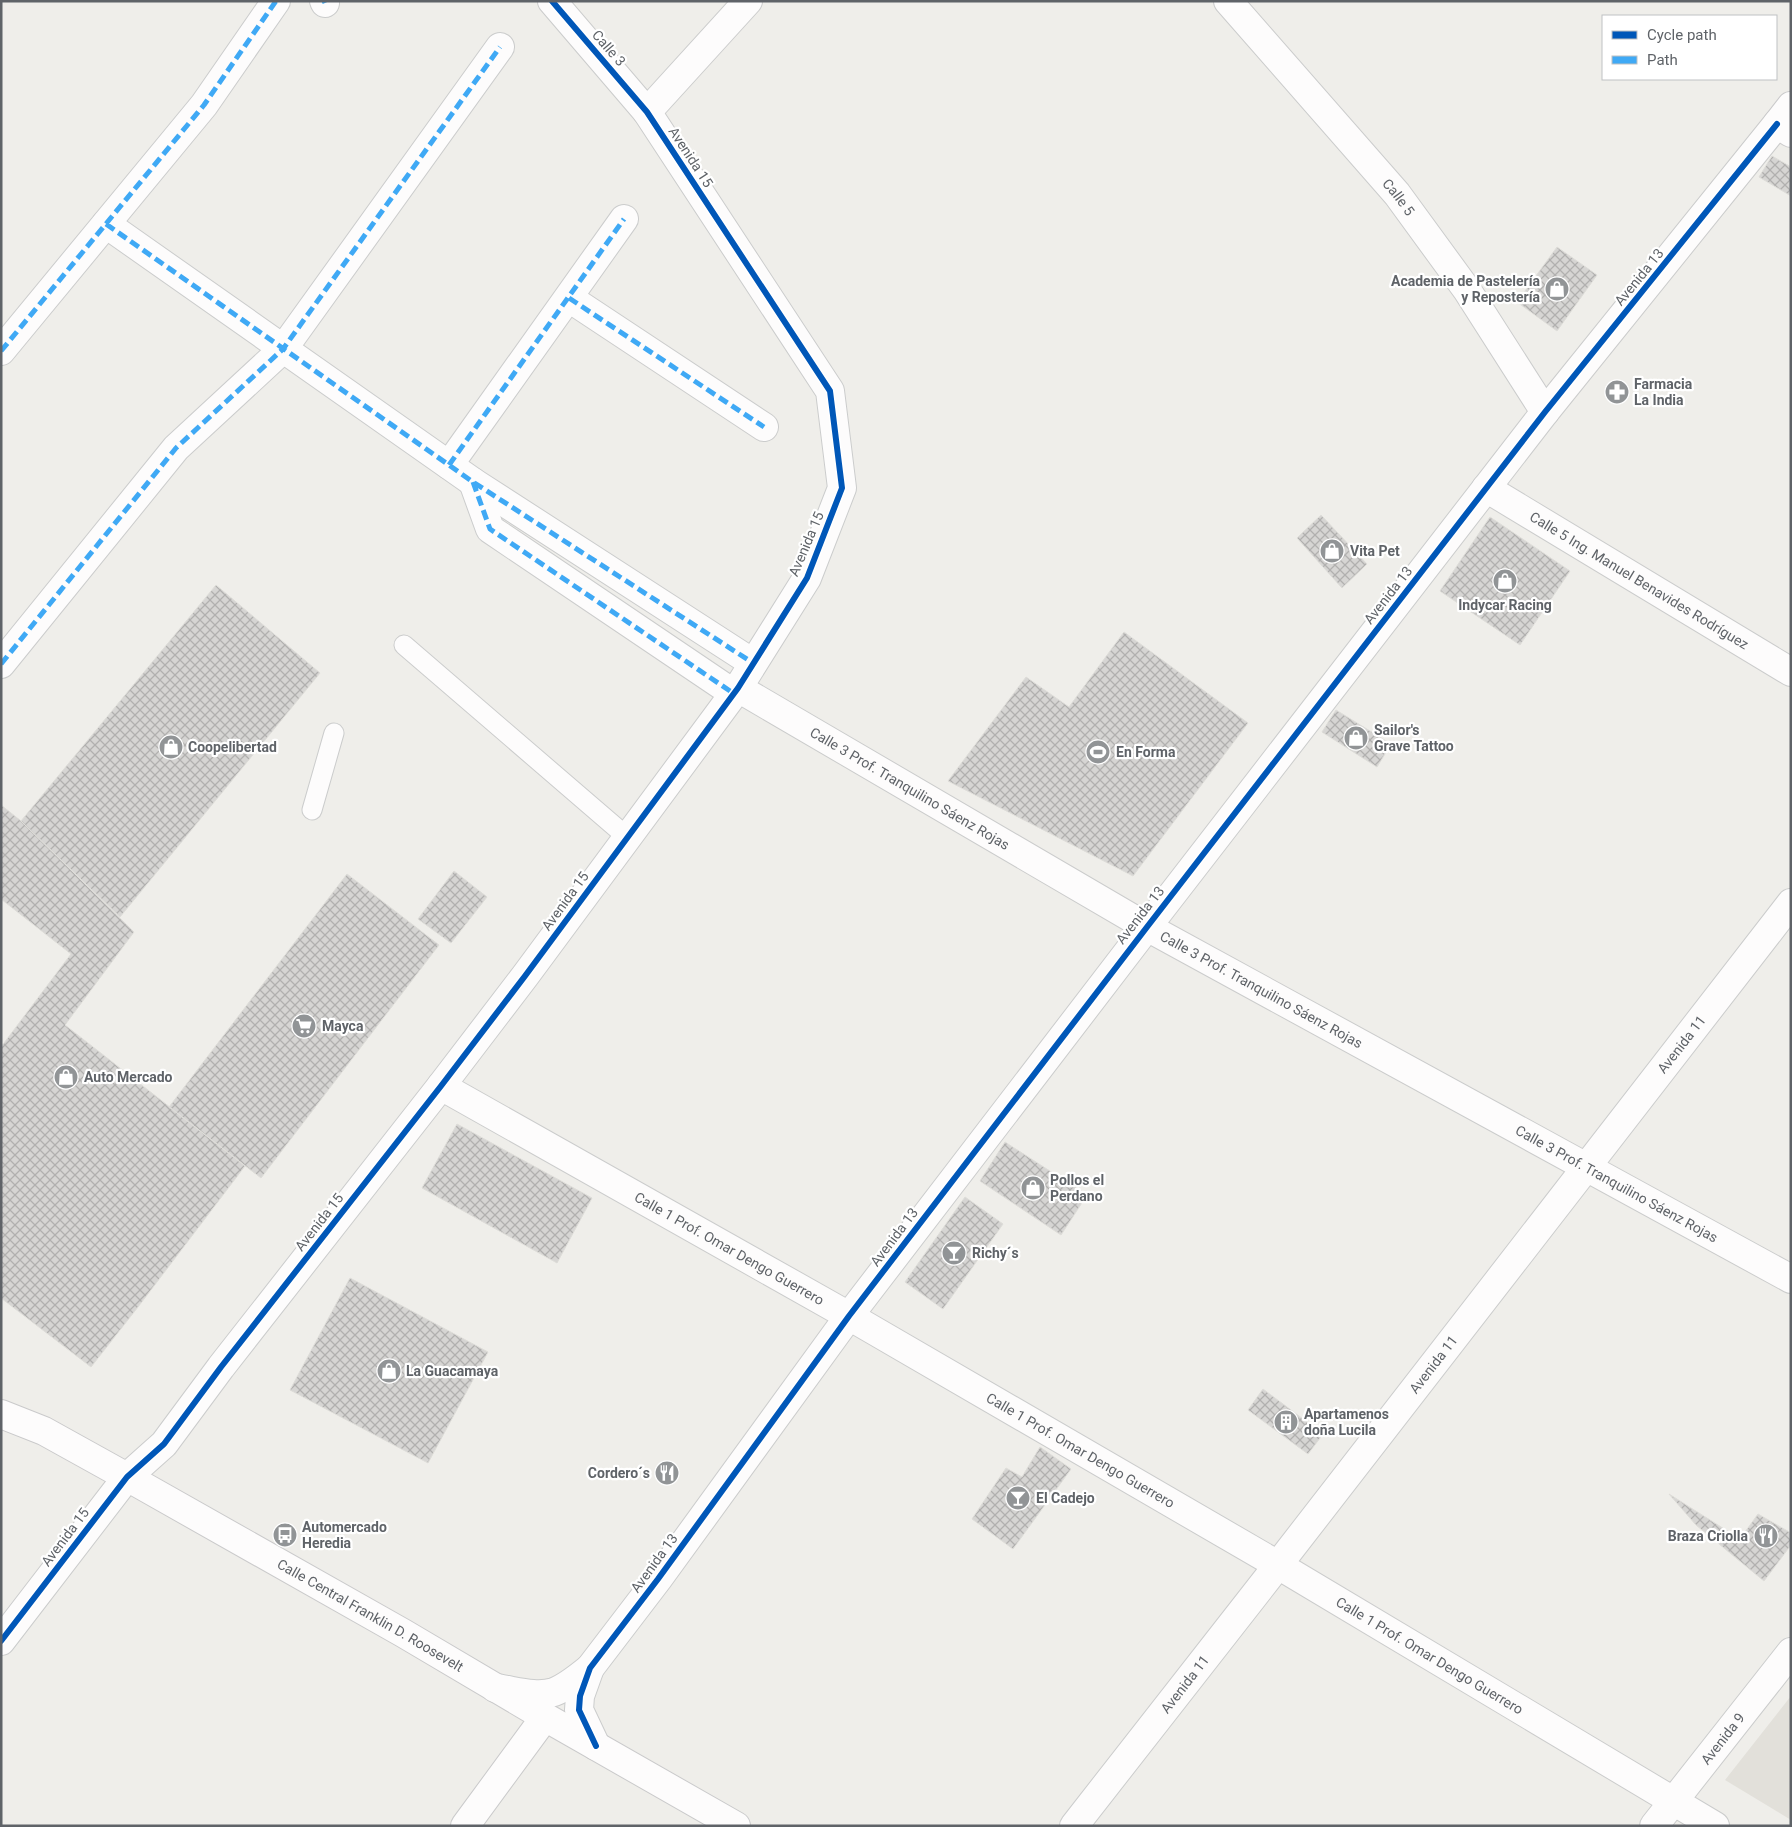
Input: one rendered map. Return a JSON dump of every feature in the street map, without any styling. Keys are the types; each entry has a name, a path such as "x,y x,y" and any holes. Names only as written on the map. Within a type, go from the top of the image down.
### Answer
{"street":[{"path":"1,351 204,105 276,1"},
{"name":"Calle 3","path":"552,1 647,112"},
{"path":"647,112 748,1"},
{"name":"Calle 5","path":"1228,1 1397,194 1467,290 1545,412"},
{"path":"1,664 176,448 283,349 500,47"},
{"name":"Avenida 15","path":"1,1641 127,1477 164,1444 221,1367 525,976 736,690 807,578 842,488 830,390 647,112"},
{"name":"Avenida 13","path":"495,1688 540,1694 553,1692 568,1685 590,1668 658,1579 849,1316 1486,488 1545,412 1786,121"},
{"path":"449,465 624,219"},
{"path":"106,224 473,482 753,664"},
{"path":"569,298 764,427"},
{"name":"Calle 3 Prof. Tranquilino Sáenz Rojas","path":"473,482 490,529 736,690 1147,927 1791,1279"},
{"name":"Calle 5 Ing. Manuel Benavides Rodríguez","path":"1486,488 1791,672"},
{"name":"Avenida 11","path":"1074,1826 1791,903"},
{"name":"Calle 1 Prof. Omar Dengo Guerrero","path":"441,1086 849,1316 1278,1565 1715,1826"},
{"name":"Calle Central Franklin D. Roosevelt","path":"1,1414 44,1431 127,1477 403,1633 736,1826"},
{"name":"Avenida 9","path":"1654,1826 1791,1652"},
{"name":"Avenida 13","path":"590,1668 580,1696 579,1710 596,1746"},
{"path":"465,1826 545,1717"}],"lane":[{"path":"404,645 627,837"},
{"path":"312,810 334,733"}],"shaded area":[{"path":"1791,1696 1791,1820 1725,1780"}],"building":[{"path":"1772,156 1791,167 1791,196 1759,177"},
{"name":"Academia de Pastelería y Repostería","path":"1557,247 1597,275 1557,331 1517,302"},
{"name":"Vita Pet","path":"1321,515 1367,564 1342,588 1297,538"},
{"name":"Indycar Racing","path":"1490,517 1570,571 1520,645 1440,591"},
{"name":"Coopelibertad","path":"216,585 320,673 120,917 21,821"},
{"name":"En Forma","path":"1124,632 1248,723 1133,876 948,781 1026,677 1069,707"},
{"name":"Sailor's Grave Tattoo","path":"1336,710 1391,744 1377,767 1322,732"},
{"name":"Auto Mercado","path":"1,805 21,821 134,932 65,1025 245,1166 91,1367 1,1298 1,1047 71,954 1,899"},
{"path":"454,871 487,897 451,943 418,919"},
{"name":"Mayca","path":"347,874 439,945 261,1178 169,1107"},
{"path":"457,1124 592,1198 557,1263 422,1188"},
{"name":"Pollos el Perdano","path":"1005,1142 1087,1195 1061,1235 980,1181"},
{"name":"Richy´s","path":"965,1197 1003,1224 943,1309 905,1282"},
{"name":"La Guacamaya","path":"350,1278 488,1352 428,1463 290,1390"},
{"name":"Apartamenos doña Lucila","path":"1263,1389 1323,1434 1308,1454 1248,1410"},
{"name":"El Cadejo","path":"1040,1447 1071,1469 1013,1549 972,1519 1006,1468 1022,1477"},
{"name":"Braza Criolla","path":"1669,1494 1740,1539 1758,1514 1791,1533 1791,1545 1764,1581 1696,1525"}],"marked path":[{"path":"1,351 204,105 276,1"},
{"path":"1,664 176,448 283,349 500,47"},
{"path":"449,465 624,219"},
{"path":"106,224 473,482 753,663"},
{"path":"569,298 764,427"},
{"path":"473,482 490,529 733,693"}],"cycle path":[{"path":"1,1641 127,1477 164,1444 221,1367 441,1086 525,976 738,688 807,578 842,488 830,391 647,112 552,1"},
{"path":"596,1746 579,1710 580,1696 590,1668 658,1579 849,1316 1147,927 1545,412 1777,124"}],"place":[{"name":"Academia de Pastelería y Repostería","path":"1557,289"},
{"name":"Farmacia La India","path":"1617,392"},
{"name":"Vita Pet","path":"1332,551"},
{"name":"Indycar Racing","path":"1505,581"},
{"name":"Sailor's Grave Tattoo","path":"1356,738"},
{"name":"Coopelibertad","path":"171,747"},
{"name":"En Forma","path":"1098,752"},
{"name":"Mayca","path":"304,1026"},
{"name":"Auto Mercado","path":"66,1077"},
{"name":"Pollos el Perdano","path":"1033,1188"},
{"name":"Richy´s","path":"954,1253"},
{"name":"La Guacamaya","path":"389,1371"},
{"name":"Apartamenos doña Lucila","path":"1286,1422"},
{"name":"Cordero´s","path":"667,1473"},
{"name":"El Cadejo","path":"1018,1498"},
{"name":"Automercado Heredia","path":"285,1535"},
{"name":"Braza Criolla","path":"1766,1536"}]}
